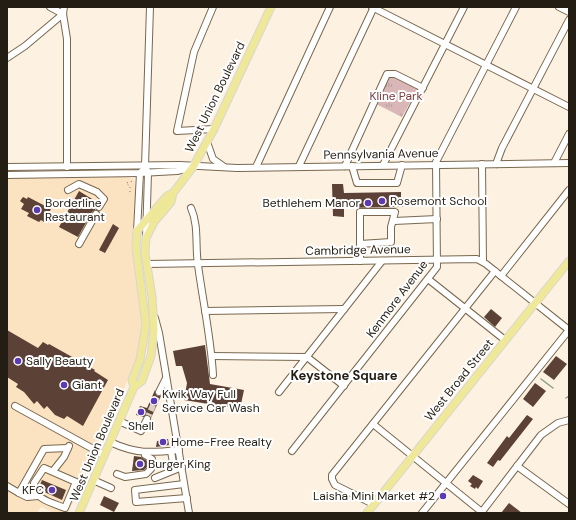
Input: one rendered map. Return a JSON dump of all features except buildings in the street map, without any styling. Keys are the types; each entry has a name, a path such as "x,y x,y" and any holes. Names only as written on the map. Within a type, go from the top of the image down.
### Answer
{"main road":[{"name":"West Union Boulevard","path":"79,513 134,386 142,381 150,356 155,318 147,264 146,238 154,222 171,202 173,193 193,167 207,142 271,7"},
{"name":"West Union Boulevard","path":"134,386 132,380 140,360 146,324 136,248 136,232 166,196 173,193"},
{"name":"West Broad Street","path":"367,513 569,261"}],"street":[{"path":"50,7 63,14"},
{"path":"64,7 63,14 68,39 67,167"},
{"path":"146,238 145,220 148,173 145,166 150,7"},
{"path":"213,7 194,52 177,130 214,129"},
{"path":"256,167 330,7"},
{"path":"299,166 373,7 569,107"},
{"path":"383,165 464,7"},
{"name":"Kenmore Avenue","path":"292,451 437,267 436,165 516,7"},
{"path":"559,7 569,12"},
{"path":"7,58 25,46 63,14"},
{"path":"496,164 502,148 569,20"},
{"path":"345,166 387,74 395,74 423,88"},
{"path":"554,163 569,134"},
{"path":"207,142 213,159 225,167"},
{"name":"Pennsylvania Avenue","path":"7,167 180,165 193,167 256,167 569,163"},
{"path":"482,164 483,262"},
{"path":"352,166 357,183 397,183 402,165"},
{"path":"136,232 140,173 145,166"},
{"name":"Pennsylvania Avenue","path":"7,175 148,173 177,171 193,167"},
{"path":"68,190 79,184 97,192 104,199 99,207"},
{"path":"501,276 569,190"},
{"path":"191,208 196,223 198,263 212,356 213,375"},
{"path":"360,244 391,242 391,226 394,221 395,212 360,212 360,244 360,261"},
{"path":"79,244 96,214"},
{"path":"394,221 437,219"},
{"name":"Cambridge Avenue","path":"147,264 473,259 483,262 567,329"},
{"path":"279,392 382,261"},
{"path":"374,504 335,485 332,479 334,472 495,271"},
{"path":"428,279 505,340"},
{"path":"205,311 344,309"},
{"path":"155,318 189,513"},
{"path":"422,513 567,329 569,321"},
{"path":"212,356 307,356 344,386"},
{"path":"159,392 166,378"},
{"path":"14,406 72,439 104,455"},
{"path":"119,421 141,431 147,419"},
{"path":"373,424 482,513 535,441 546,430 558,423 569,420"},
{"path":"53,471 64,456 72,439"},
{"path":"110,442 135,453 151,457 152,459 149,472 146,474 125,477 117,474"},
{"path":"19,493 44,449 68,448"},
{"path":"131,450 151,453 179,450"},
{"path":"172,451 174,469"},
{"path":"517,466 569,504"},
{"path":"155,478 182,467"},
{"path":"44,468 53,471 76,482 65,508 38,496 34,491 34,484 40,472 44,468"},
{"path":"93,480 111,488"},
{"path":"184,484 135,490 136,502 187,498"},
{"path":"7,486 27,497 38,496"}],"path":[{"path":"130,192 130,186 126,182 135,180"}],"shaded area":[{"path":"125,177 134,179 136,189 133,248 143,326 140,350 109,425 68,513 54,513 41,507 37,513 7,513 7,178"}],"green space":[{"name":"Kline Park","path":"394,76 418,88 402,117 374,103 388,77"}],"waterway":[{"path":"541,379 553,388"}],"tunnel":[{"path":"147,419 159,392"}],"place":[{"name":"Rosemont School","path":"382,201"},
{"name":"Bethlehem Manor","path":"368,203"},
{"name":"Borderline Restaurant","path":"37,210"},
{"name":"Sally Beauty","path":"18,361"},
{"name":"Giant","path":"64,385"},
{"name":"Kwik Way Full Service Car Wash","path":"154,401"},
{"name":"Shell","path":"141,412"},
{"name":"Home-Free Realty","path":"163,442"},
{"name":"Burger King","path":"140,464"},
{"name":"KFC","path":"52,490"},
{"name":"Laisha Mini Market #2","path":"443,496"}],"district":[{"name":"Keystone Square","path":"344,375"}]}
